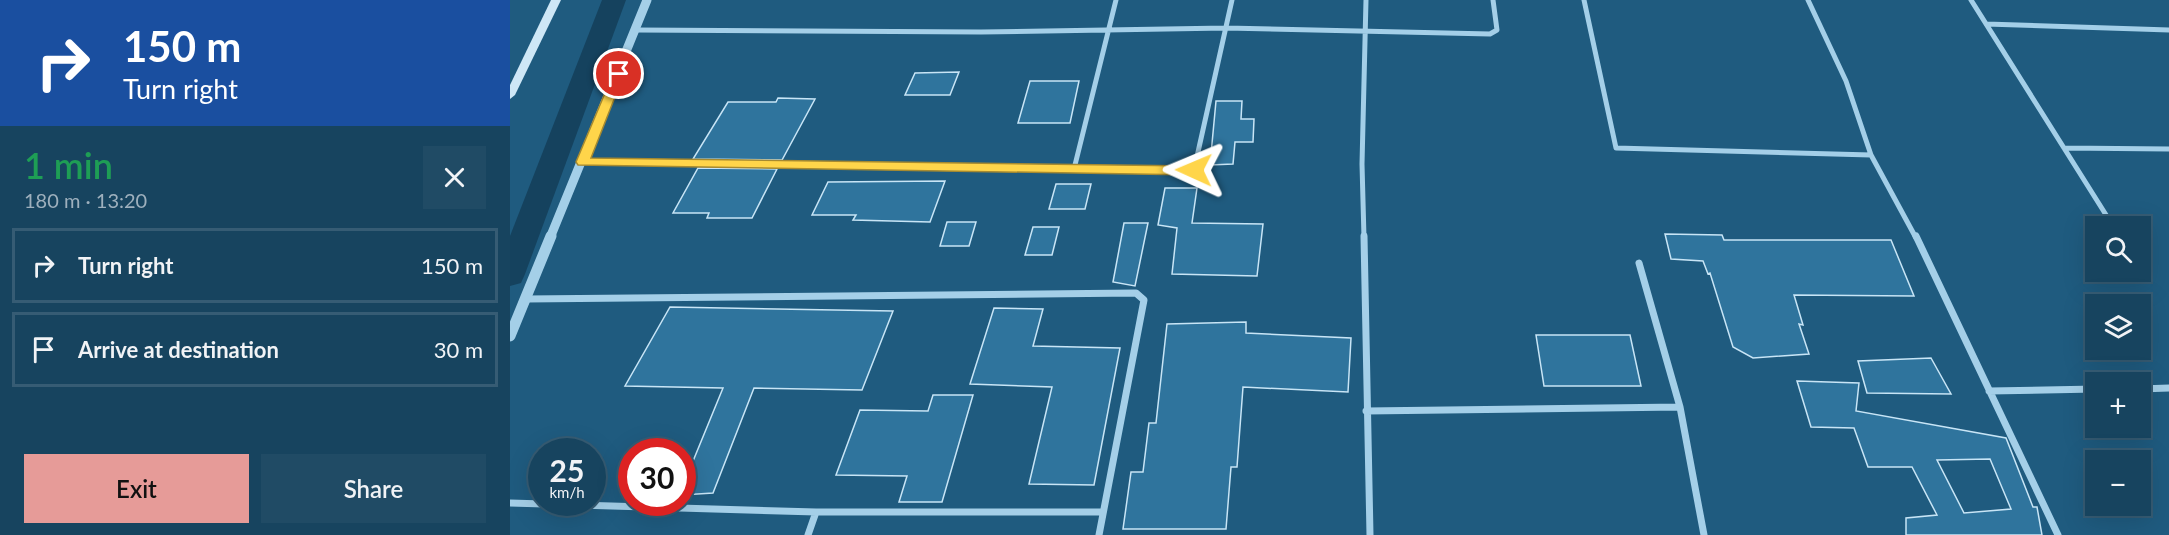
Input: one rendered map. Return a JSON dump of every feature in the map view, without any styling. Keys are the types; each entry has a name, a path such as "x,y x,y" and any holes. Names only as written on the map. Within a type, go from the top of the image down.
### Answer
{"main road":[{"path":"510,95 556,0"}],"street":[{"path":"510,336 637,30 647,0"},
{"path":"1074,169 1116,0"},
{"path":"583,162 1194,170 1232,0"},
{"path":"1366,0 1362,164 1370,535"},
{"path":"637,30 981,32 1226,28 1490,34 1497,30 1493,0"},
{"path":"1584,0 1616,148 1870,155"},
{"path":"1808,0 1846,81 1870,155 1916,237 2058,535"},
{"path":"1971,0 2107,216"},
{"path":"1986,24 2169,30"},
{"path":"2064,148 2169,148"},
{"path":"1639,263 1680,406 1704,535"},
{"path":"526,300 1136,293 1144,300 1099,535"},
{"path":"2151,388 2169,388"},
{"path":"1989,391 2085,389"},
{"path":"1366,411 1680,406"},
{"path":"510,503 816,512 1103,512"},
{"path":"808,535 816,512"}],"building":[{"path":"959,72 950,95 905,95 915,73"},
{"path":"1030,81 1079,81 1070,123 1018,123"},
{"path":"778,98 815,99 782,160 693,159 728,102 776,102"},
{"path":"1216,101 1242,101 1241,119 1254,119 1253,142 1235,142 1233,164 1210,165"},
{"path":"698,168 777,169 752,218 707,218 709,213 673,213"},
{"path":"945,181 930,222 853,220 856,215 812,215 828,182"},
{"path":"1056,184 1091,184 1085,209 1049,209"},
{"path":"1165,188 1197,188 1192,223 1263,224 1257,276 1172,274 1177,228 1158,225"},
{"path":"947,222 976,222 969,246 940,246"},
{"path":"1124,223 1148,223 1135,286 1113,282"},
{"path":"1033,227 1059,227 1052,255 1025,255"},
{"path":"1665,234 1722,235 1724,240 1891,240 1914,296 1794,295 1803,325 1799,324 1809,354 1753,358 1733,347 1710,273 1708,274 1703,261 1671,259"},
{"path":"670,307 893,311 862,390 754,388 713,493 696,494 696,454 723,388 625,386"},
{"path":"994,308 1043,309 1033,346 1120,348 1094,485 1029,484 1052,387 970,384"},
{"path":"1246,322 1246,333 1351,338 1348,392 1243,387 1237,467 1231,467 1226,529 1123,529 1131,472 1143,472 1149,423 1156,423 1167,324"},
{"path":"1536,335 1630,335 1641,386 1544,386"},
{"path":"1931,358 1951,394 1867,393 1858,361"},
{"path":"1797,381 1859,383 1856,411 2006,438 2033,507 2037,507 2042,535 1906,535 1906,518 1937,515 1912,467 1868,467 1854,428 1811,427","holes":["1990,459 2011,509 1964,513 1937,460"]},
{"path":"933,395 973,395 942,502 899,502 907,476 836,475 860,410 928,411"}],"waterway":[{"path":"510,274 614,0"}],"route":[{"path":"619,74 583,162 1194,170"}]}
